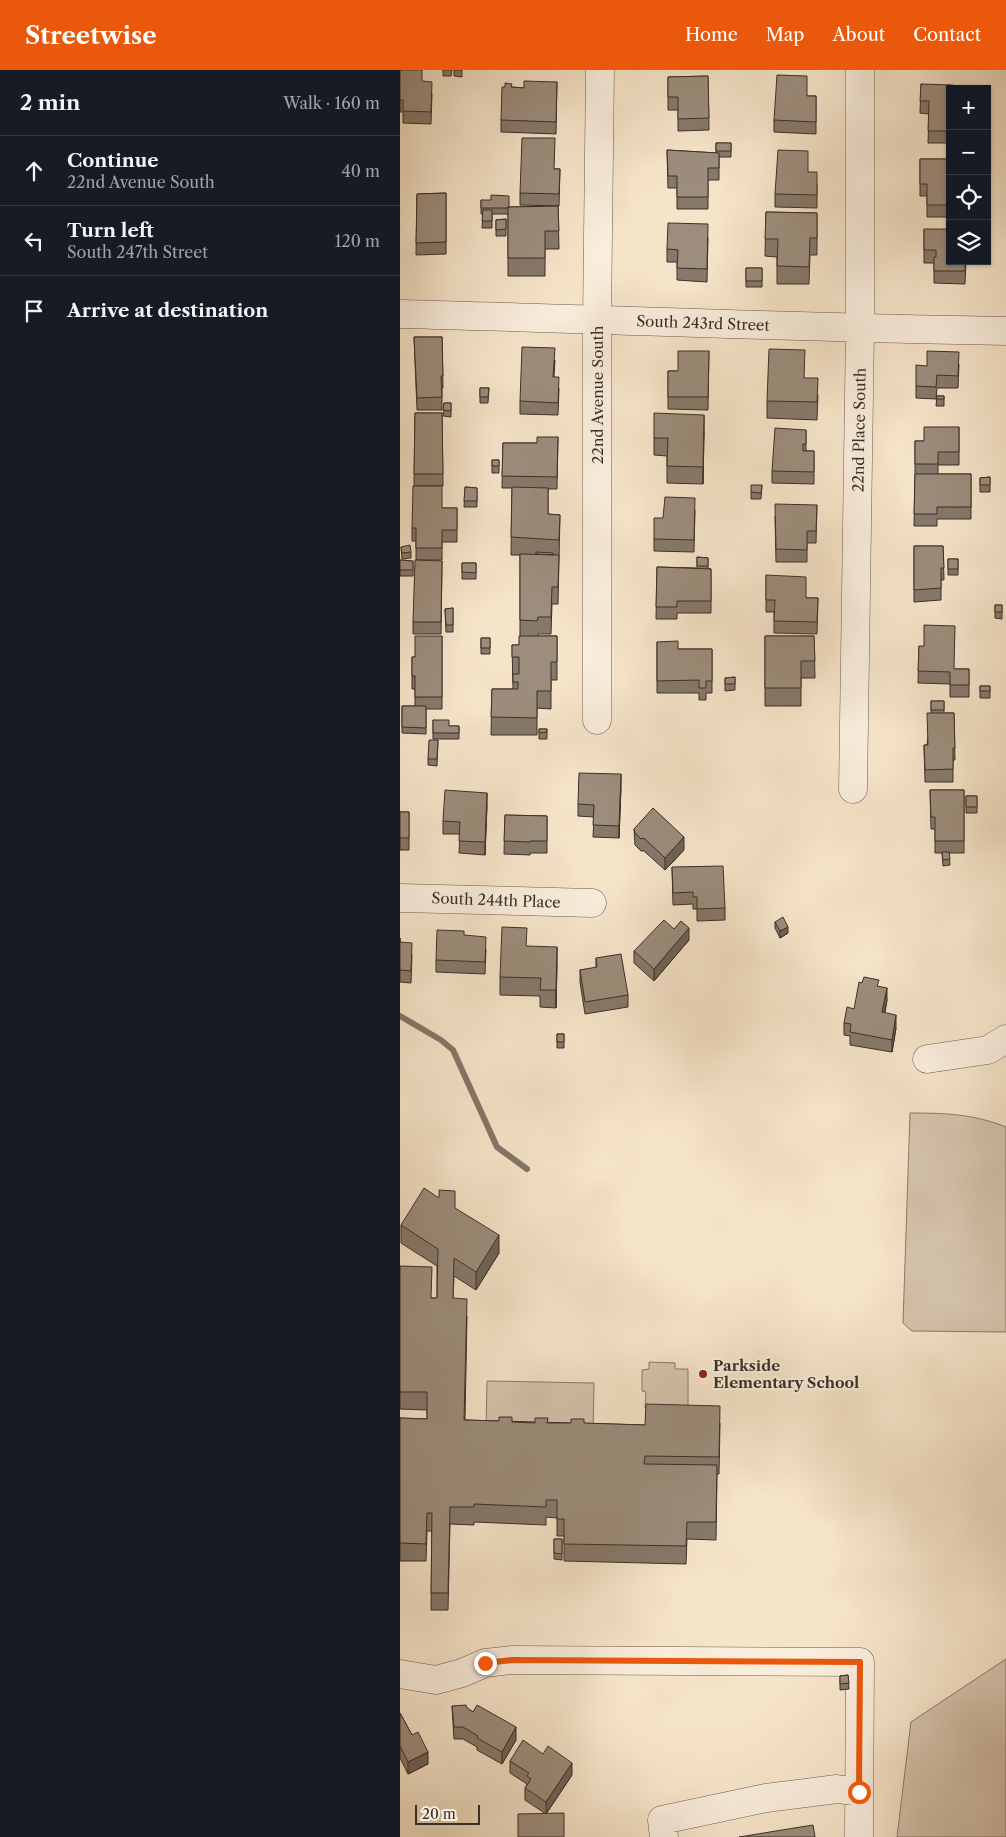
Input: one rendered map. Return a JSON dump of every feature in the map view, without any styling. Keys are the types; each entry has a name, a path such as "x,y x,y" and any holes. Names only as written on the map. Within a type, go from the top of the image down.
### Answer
{"street":[{"name":"22nd Avenue South","path":"597,720 597,319 600,70"},
{"name":"22nd Place South","path":"853,789 860,328 860,70"},
{"name":"South 243rd Street","path":"400,314 1006,331"},
{"name":"South 244th Place","path":"400,898 592,903"},
{"path":"928,1059 988,1050 1006,1040"},
{"path":"400,1674 436,1680 462,1673 485,1663 512,1660 860,1662 859,1837"},
{"path":"664,1837 662,1820 766,1798 837,1789 859,1792"}],"shaded area":[{"path":"910,1113 959,1115 982,1119 1006,1127 1006,1332 912,1331 903,1323"},
{"path":"649,1362 675,1363 675,1369 688,1369 688,1408 645,1408 646,1392 642,1391 642,1370 649,1369"},
{"path":"487,1381 594,1383 593,1430 486,1429"},
{"path":"1006,1659 1006,1837 897,1837 911,1722"}],"building":[{"path":"400,70 422,70 422,81 432,82 431,112 403,111 403,100 400,100"},
{"path":"777,75 807,76 807,96 816,96 816,122 774,120"},
{"path":"708,76 709,118 678,119 678,97 668,97 668,77"},
{"path":"524,81 557,82 556,122 501,120 502,87 505,87 505,83 512,84 511,87 524,88"},
{"path":"921,84 953,85 946,85 946,131 928,131 929,101 920,101"},
{"path":"522,138 555,138 554,169 560,169 559,194 520,193"},
{"path":"716,143 731,143 731,151 716,151"},
{"path":"667,150 719,153 719,168 708,168 708,197 677,197 677,176 668,176"},
{"path":"778,150 808,151 808,172 817,172 817,195 775,194"},
{"path":"920,159 946,159 946,205 927,205 927,184 920,184"},
{"path":"446,193 446,242 416,243 417,194"},
{"path":"491,195 509,196 509,207 481,208 481,200 491,200"},
{"path":"558,206 559,231 545,231 545,258 508,258 508,207"},
{"path":"483,210 492,210 492,221 482,221"},
{"path":"766,212 817,213 817,238 810,238 809,267 777,266 778,239 765,239"},
{"path":"506,219 506,229 496,230 496,220"},
{"path":"668,223 708,224 707,269 677,268 678,250 667,249"},
{"path":"924,229 946,229 946,265 965,265 965,271 934,271 936,250 924,250"},
{"path":"746,268 762,268 762,281 746,281"},
{"path":"414,337 442,337 442,397 417,398"},
{"path":"522,347 555,348 553,377 559,377 558,403 520,401"},
{"path":"769,349 805,350 804,378 818,378 817,402 767,401"},
{"path":"678,351 709,351 708,397 668,397 668,371 678,371"},
{"path":"927,351 959,352 958,376 937,375 936,387 916,386 916,365 927,366"},
{"path":"480,388 489,388 488,397 480,397"},
{"path":"937,396 944,396 944,399 936,399"},
{"path":"444,403 451,403 451,411 443,410"},
{"path":"415,413 442,413 443,474 414,474"},
{"path":"654,413 704,415 703,467 667,466 668,438 654,438"},
{"path":"924,427 959,427 959,452 938,452 938,464 915,464 915,441 924,441"},
{"path":"775,428 806,430 806,444 803,444 803,451 814,451 814,472 772,471"},
{"path":"537,437 558,437 557,477 502,476 503,443 537,443"},
{"path":"492,460 499,460 499,466 492,466"},
{"path":"915,474 971,474 971,507 937,507 937,514 914,514"},
{"path":"990,477 990,485 980,485 980,478"},
{"path":"751,485 762,485 761,493 751,492"},
{"path":"413,486 442,486 442,508 457,508 457,530 442,530 442,548 416,548 416,528 412,528"},
{"path":"465,487 477,488 477,501 464,501"},
{"path":"512,487 548,488 548,514 560,515 559,540 511,537"},
{"path":"665,497 695,498 694,540 654,539 654,518 663,518"},
{"path":"775,504 817,505 816,531 807,531 807,550 776,549"},
{"path":"410,545 411,552 402,553 401,547"},
{"path":"914,546 943,546 944,568 941,568 941,588 914,590"},
{"path":"536,552 553,553 553,555 536,554"},
{"path":"520,554 559,555 558,587 552,587 551,617 538,617 537,621 520,620"},
{"path":"697,557 708,558 708,566 697,566"},
{"path":"948,559 958,559 958,569 948,569"},
{"path":"400,560 413,561 413,570 400,570"},
{"path":"415,560 442,561 441,622 413,622"},
{"path":"462,563 476,563 476,573 462,572"},
{"path":"657,567 711,569 711,601 677,601 677,607 656,607"},
{"path":"766,575 806,577 806,598 818,598 817,622 774,621 775,600 766,600"},
{"path":"995,605 1002,605 1002,612 995,612"},
{"path":"453,608 453,625 446,625 445,609"},
{"path":"924,625 955,626 954,669 969,669 969,685 950,685 950,672 918,671 919,646 924,646"},
{"path":"415,636 442,636 442,697 415,697 415,676 412,676 412,657 415,657"},
{"path":"519,636 557,636 557,662 551,662 551,691 537,691 537,718 491,717 492,689 518,689 518,682 513,682 513,674 519,674 519,657 512,657 512,645 519,645"},
{"path":"765,636 814,636 815,661 801,661 801,688 765,688"},
{"path":"481,638 490,638 490,648 481,648"},
{"path":"678,641 678,649 712,649 712,681 706,681 706,688 699,688 699,680 657,681 657,642"},
{"path":"735,677 735,684 725,684 725,678"},
{"path":"980,686 990,686 990,691 980,691"},
{"path":"931,701 944,701 944,710 931,710"},
{"path":"402,706 426,706 426,728 402,727"},
{"path":"927,713 954,713 955,748 953,748 953,769 925,770 924,745 928,745"},
{"path":"433,720 449,720 449,726 459,726 459,733 433,733"},
{"path":"539,729 547,729 547,732 539,733"},
{"path":"429,740 438,740 437,759 428,759"},
{"path":"579,773 621,774 619,826 593,825 594,805 578,804"},
{"path":"445,790 487,793 485,842 459,841 460,822 443,821"},
{"path":"930,790 964,790 964,841 935,841 935,817 931,817"},
{"path":"966,796 977,796 977,807 966,807"},
{"path":"653,808 684,837 665,858 644,838 641,839 634,829"},
{"path":"400,812 409,812 409,838 400,838"},
{"path":"505,815 547,816 547,841 504,841"},
{"path":"942,852 949,852 950,859 943,860"},
{"path":"723,866 725,908 697,909 697,897 693,897 693,892 673,893 672,867"},
{"path":"783,917 788,927 780,931 775,922"},
{"path":"664,920 674,929 681,921 689,928 654,969 634,951"},
{"path":"502,927 527,928 526,946 557,947 556,990 540,990 541,978 500,977"},
{"path":"437,930 464,931 464,935 486,937 485,962 436,960"},
{"path":"400,942 412,943 411,971 400,970"},
{"path":"621,954 628,995 585,1002 580,970 597,967 596,958"},
{"path":"864,977 879,980 877,986 887,988 882,1012 896,1015 892,1040 850,1032 851,1024 844,1023 847,1007 854,1009 859,982 862,983"},
{"path":"557,1034 564,1034 564,1042 557,1042"},
{"path":"424,1188 439,1198 439,1190 455,1191 455,1208 499,1235 476,1272 454,1258 453,1298 467,1299 464,1420 499,1421 499,1417 512,1417 512,1422 535,1423 535,1418 548,1418 547,1423 571,1423 571,1419 584,1419 584,1423 645,1425 646,1404 720,1406 719,1457 645,1456 644,1464 717,1465 716,1522 687,1522 686,1546 564,1544 564,1519 557,1519 557,1500 546,1500 546,1507 474,1504 474,1507 450,1507 448,1593 431,1593 432,1513 427,1513 426,1544 400,1543 400,1418 427,1419 427,1392 400,1392 400,1266 432,1267 431,1298 437,1298 438,1249 401,1225"},
{"path":"554,1539 562,1539 562,1554 554,1553"},
{"path":"848,1675 849,1683 840,1684 840,1676"},
{"path":"466,1705 473,1712 477,1705 516,1727 502,1752 477,1738 478,1736 463,1727 454,1727 452,1706"},
{"path":"400,1713 412,1735 418,1732 428,1752 408,1762 400,1746"},
{"path":"523,1740 543,1754 548,1746 572,1763 546,1802 525,1788 531,1779 527,1776 529,1773 510,1761"},
{"path":"564,1813 564,1837 518,1837 518,1814"},
{"path":"813,1825 815,1837 739,1837"}],"waterway":[{"path":"400,1016 441,1040 453,1050 497,1147 527,1169"}],"place":[{"name":"Parkside Elementary School","path":"703,1374"}],"route":[{"path":"485,1663 512,1660 860,1662 859,1792"}]}
